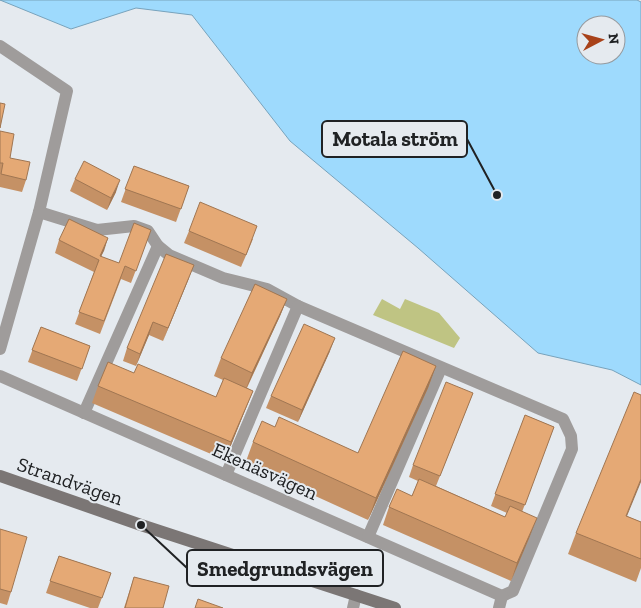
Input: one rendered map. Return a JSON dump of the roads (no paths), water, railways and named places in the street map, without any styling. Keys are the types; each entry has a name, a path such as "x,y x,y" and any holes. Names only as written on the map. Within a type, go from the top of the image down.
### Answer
{"street":[{"path":"0,46 67,91 39,212 0,349"},
{"path":"39,212 97,230 134,226 148,231 158,246 169,255 223,278 267,289 298,306 563,419 571,436 572,449 513,591 500,602"},
{"path":"84,413 158,246"},
{"path":"226,475 298,306"},
{"path":"368,537 441,368"},
{"name":"Ekenäsvägen","path":"0,376 368,537 500,602"},
{"name":"Strandvägen","path":"0,476 355,602 395,608"}],"water":[{"path":"0,0 637,0 641,2 641,385 612,370 538,353 418,248 290,141 192,15 136,8 71,29"}],"place":[{"name":"Motala ström","path":"497,195"},
{"name":"Smedgrundsvägen","path":"141,525"}]}
